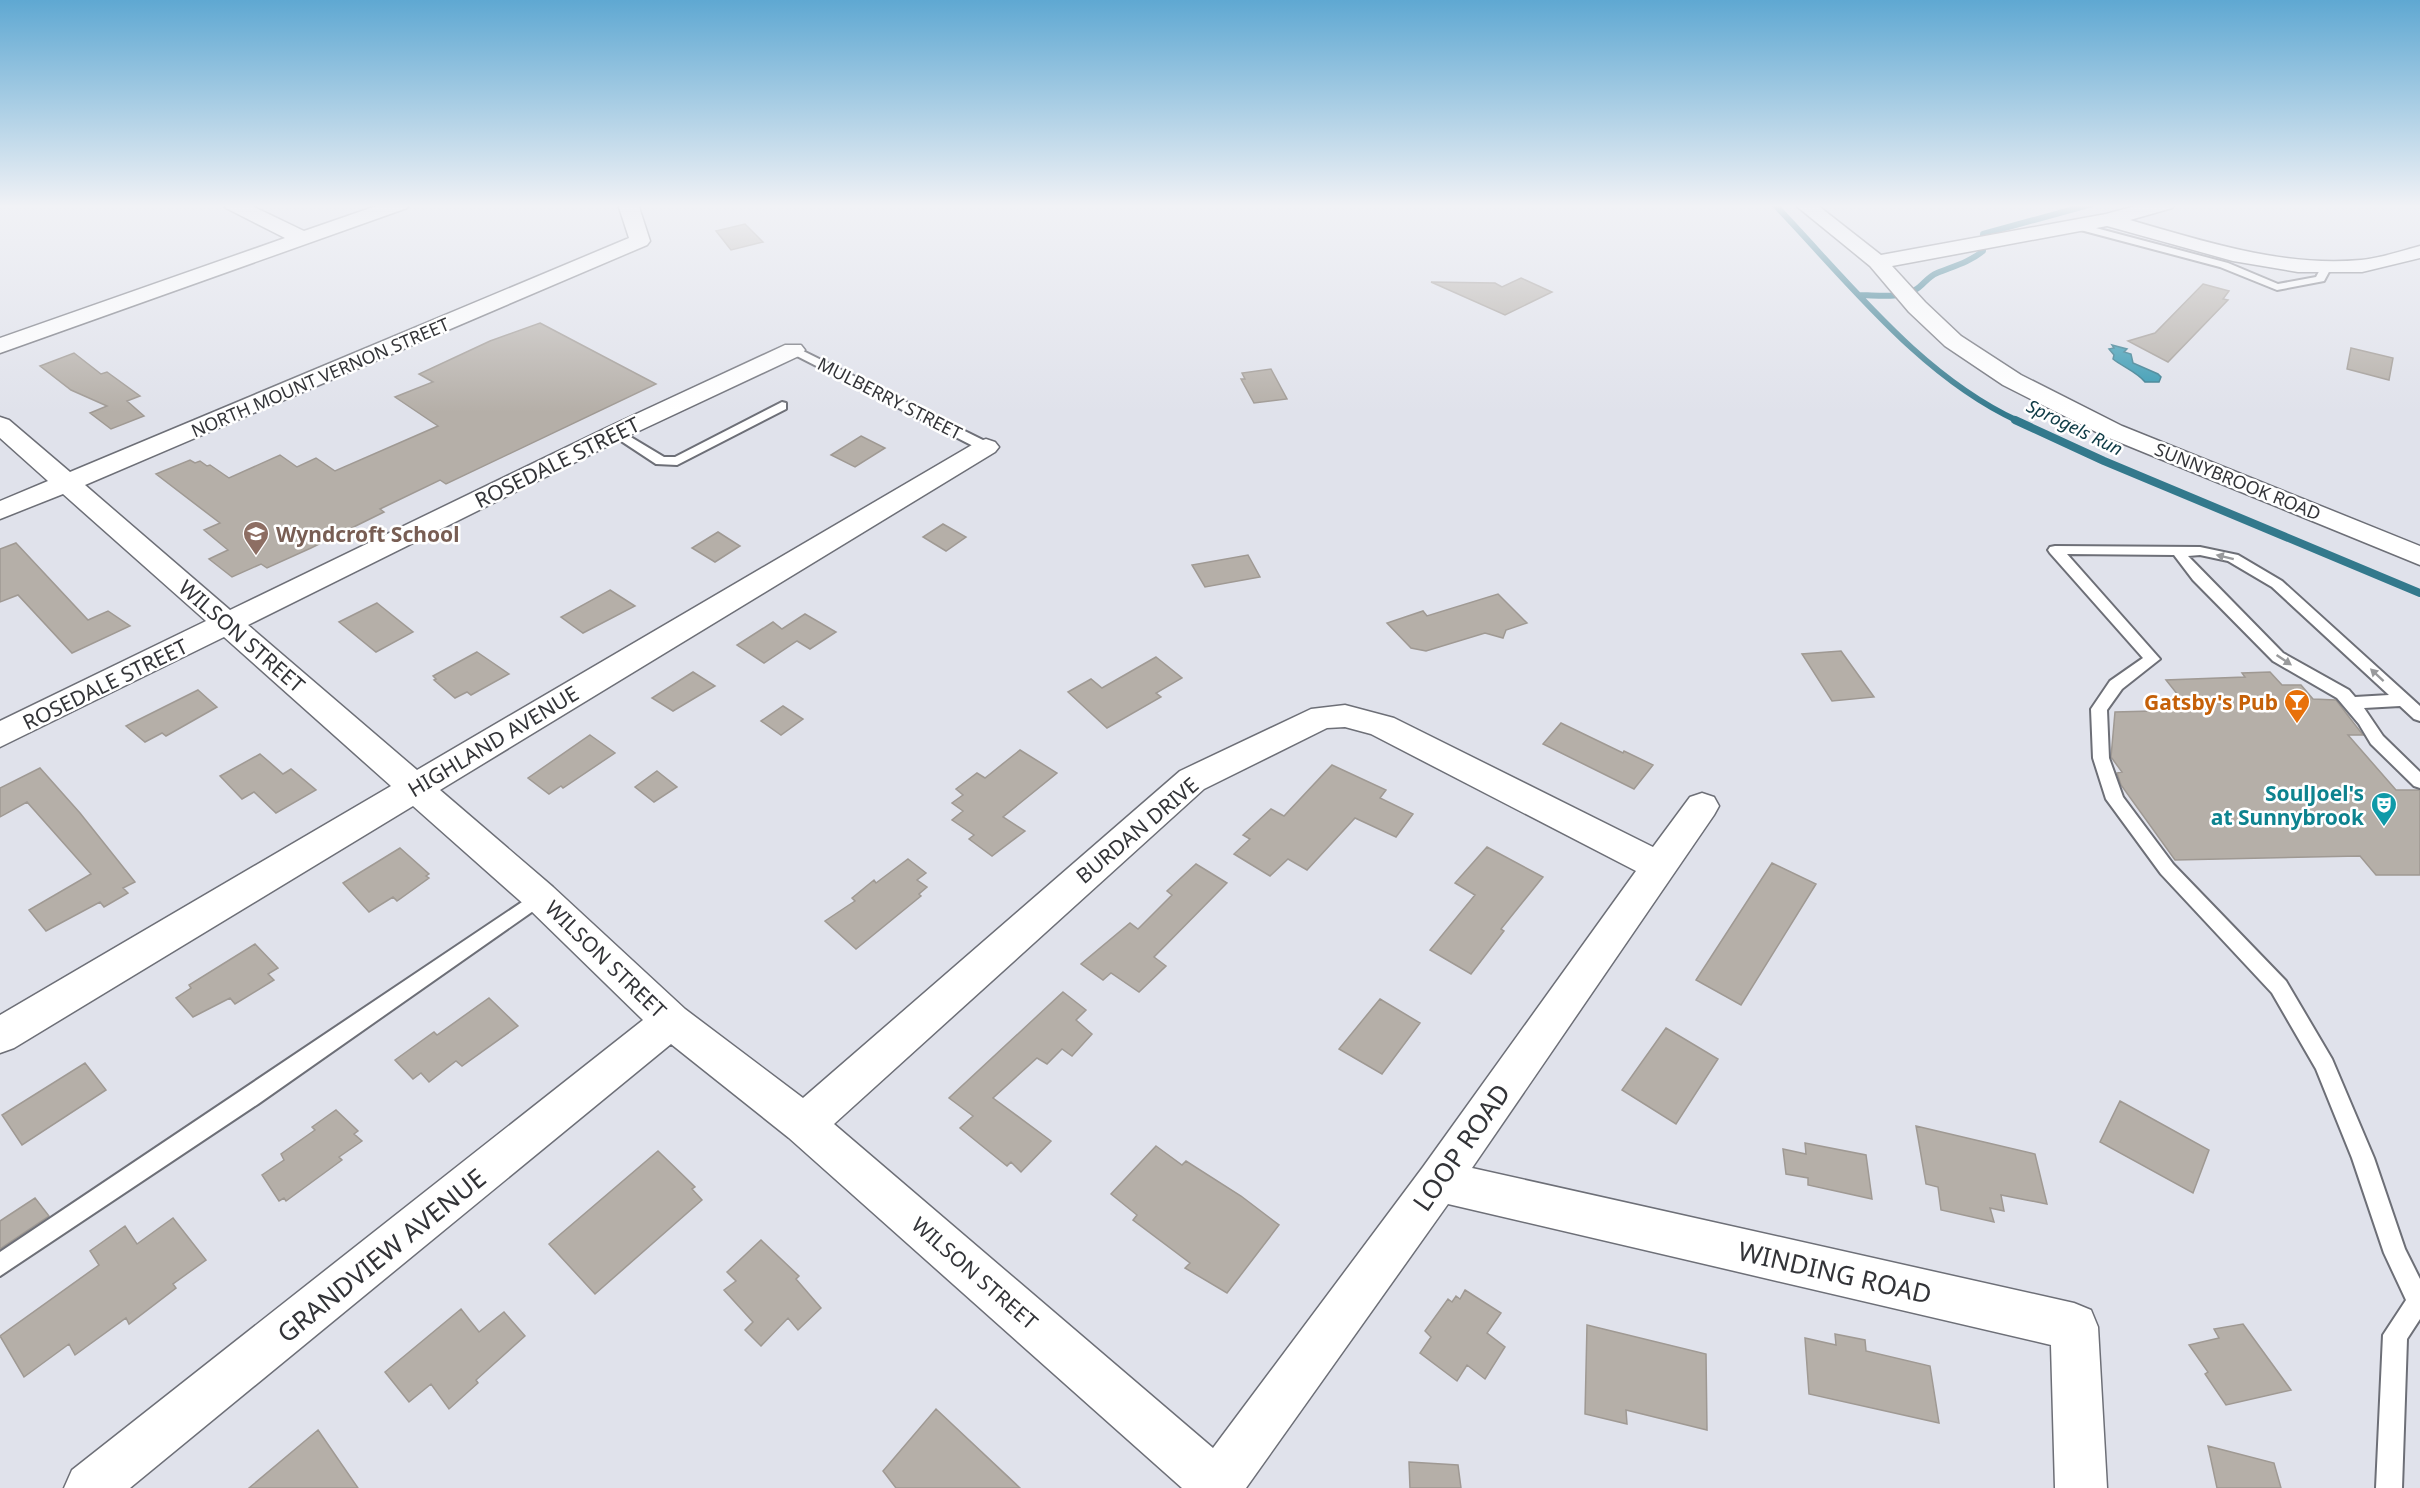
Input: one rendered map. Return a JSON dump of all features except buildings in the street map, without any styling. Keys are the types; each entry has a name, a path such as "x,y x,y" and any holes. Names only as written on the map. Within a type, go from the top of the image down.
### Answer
{"street":[{"path":"0,346 202,273"},
{"name":"NORTH MOUNT VERNON STREET","path":"0,511 563,273"},
{"name":"SUNNYBROOK ROAD","path":"1887,273 1933,323 1974,356 2057,404 2113,431 2420,556"},
{"name":"ROSEDALE STREET","path":"0,735 615,433 792,350"},
{"name":"WILSON STREET","path":"0,425 540,897 671,1021 804,1124 1217,1487"},
{"name":"HIGHLAND AVENUE","path":"0,1036 986,447"},
{"name":"BURDAN DRIVE","path":"804,1124 1192,780 1314,720 1345,716 1382,726 1658,866"},
{"name":"LOOP ROAD","path":"1217,1487 1438,1181 1702,806"},
{"name":"GRANDVIEW AVENUE","path":"90,1488 671,1021"},
{"name":"WINDING ROAD","path":"1438,1181 2074,1327 2081,1488"}],"lane":[{"path":"2244,273 2277,287 2320,279 2323,273"},
{"name":"MULBERRY STREET","path":"792,350 986,447"},
{"path":"615,433 662,461 677,460 782,406"},
{"path":"2389,1488 2395,1335 2419,1301 2395,1253 2363,1158 2325,1065 2279,987 2167,869 2115,800 2101,758 2099,709 2116,685 2152,659 2055,550 2200,551 2233,558 2277,584 2420,715"},
{"path":"2182,551 2181,556 2198,577 2278,657 2343,694 2377,740 2420,782"},
{"path":"2350,703 2404,700"},
{"path":"0,1265 251,1097 540,897"}],"water":[{"path":"2112,345 2127,349 2124,352 2131,354 2133,363 2158,374 2161,377 2159,382 2145,382 2113,359 2114,355 2109,349 2114,348"}],"waterway":[{"name":"Sprogels Run","path":"1838,273 1917,353 1982,402 2018,421"},
{"path":"1859,295 1902,295 1918,288 1938,273"},
{"name":"Sprogels Run","path":"2015,420 2104,461 2420,593"}],"place":[{"name":"Wyndcroft School","path":"256,557"},
{"name":"Gatsby's Pub","path":"2297,725"},
{"name":"SoulJoel's at Sunnybrook","path":"2384,828"}]}
